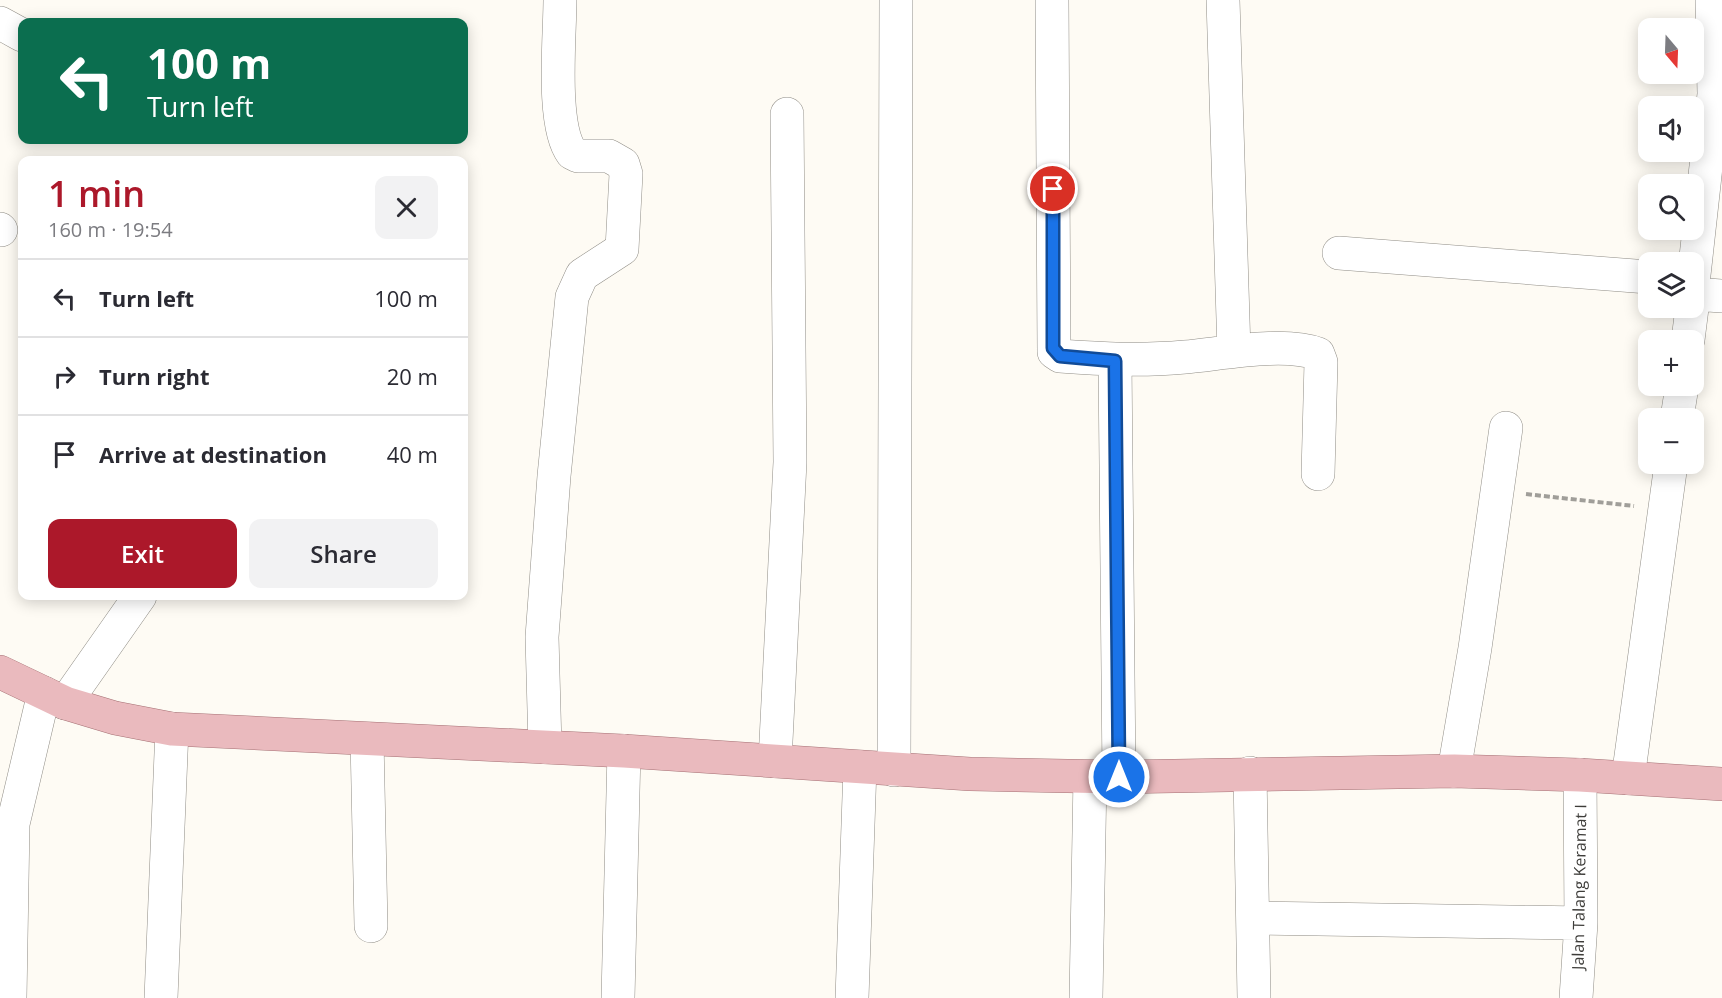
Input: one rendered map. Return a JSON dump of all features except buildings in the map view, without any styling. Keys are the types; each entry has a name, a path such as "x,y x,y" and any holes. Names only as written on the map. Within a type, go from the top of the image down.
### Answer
{"main road":[{"path":"0,672 55,698 115,718 172,729 624,751 894,770 1105,777 1454,771 1580,775 1722,784"}],"street":[{"path":"545,747 542,637 554,476 572,297 582,275 617,255 622,249 626,174 623,164 614,158 572,153 563,136 559,84 560,0"},
{"path":"894,770 896,0"},
{"path":"1052,0 1053,348 1060,356 1115,361 1234,351 1306,349 1318,354 1321,362 1318,474"},
{"path":"1223,0 1234,351"},
{"path":"1698,252 1714,160 1712,0"},
{"path":"0,23 18,33"},
{"path":"775,761 790,462 787,114"},
{"path":"1339,253 1638,276"},
{"path":"1704,295 1722,296"},
{"path":"1086,998 1105,777 1115,361"},
{"path":"1454,771 1506,428"},
{"path":"1628,778 1670,474"},
{"path":"10,998 6,823 55,698 137,600"},
{"path":"161,998 172,729"},
{"path":"367,739 371,926"},
{"path":"618,998 624,751"},
{"path":"852,998 860,767"},
{"path":"1250,773 1255,918 1254,998"},
{"name":"Jalan Talang Keramat I","path":"1576,998 1581,923 1580,775"},
{"path":"1255,918 1581,923"}],"path":[{"path":"1498,491 1665,510"}],"route":[{"path":"1053,189 1054,352 1060,356 1115,361 1119,777"}]}
